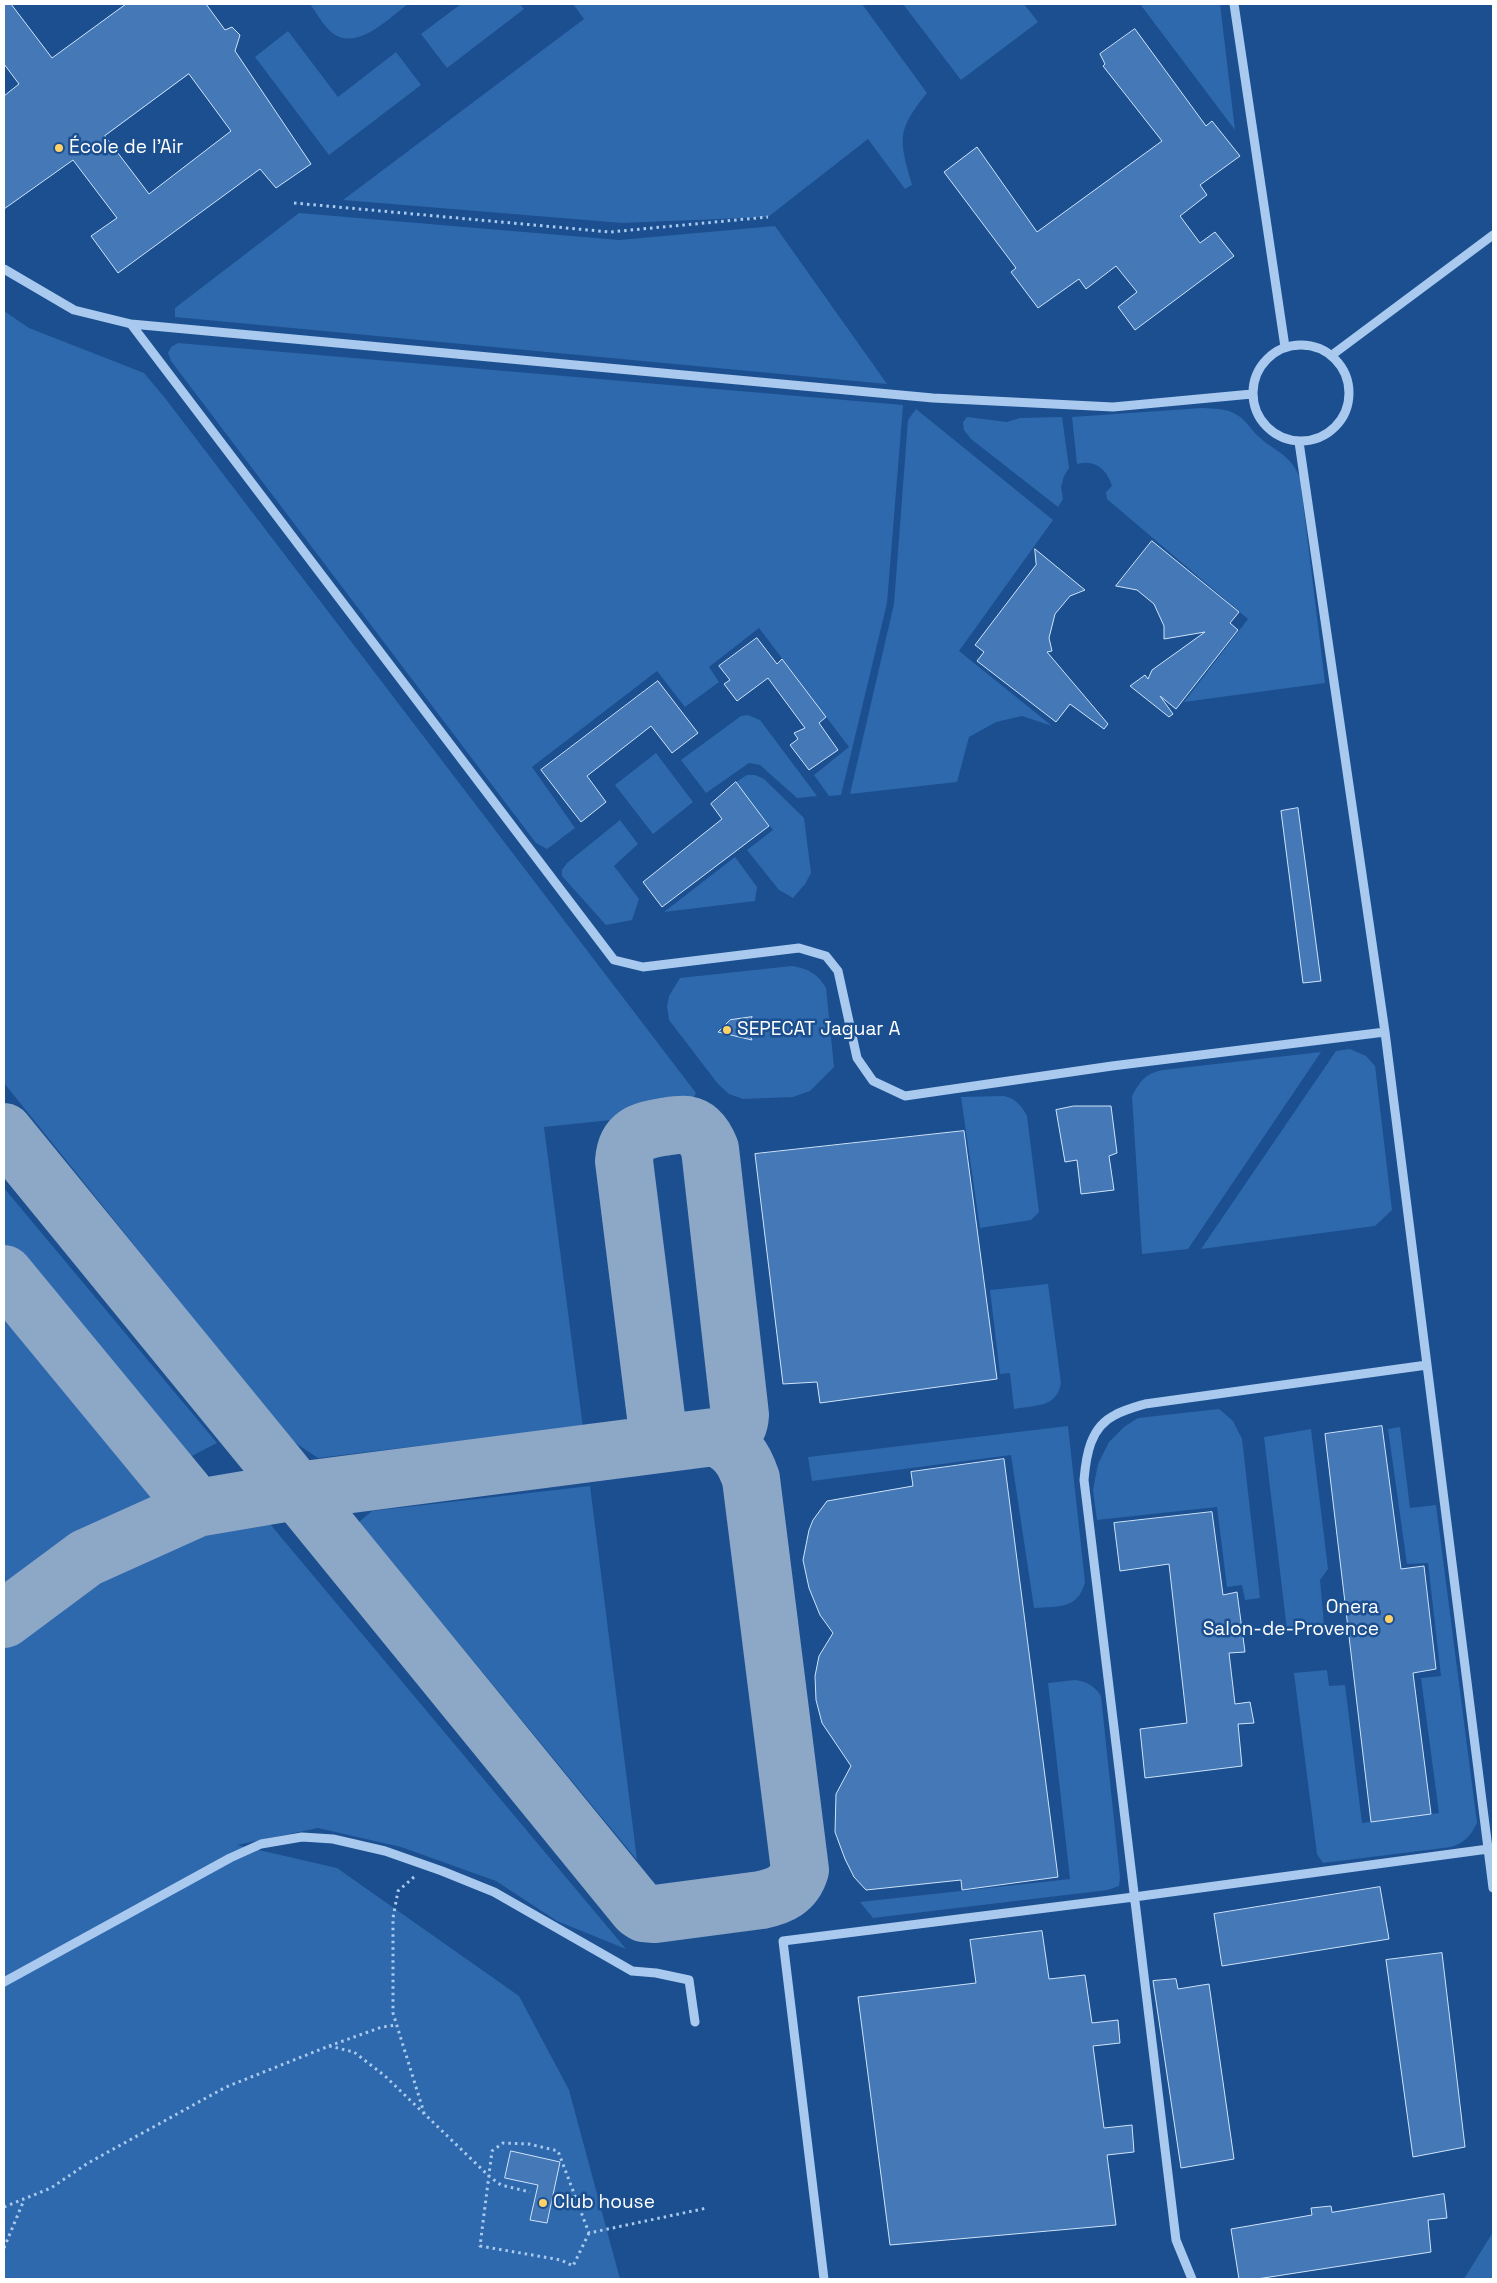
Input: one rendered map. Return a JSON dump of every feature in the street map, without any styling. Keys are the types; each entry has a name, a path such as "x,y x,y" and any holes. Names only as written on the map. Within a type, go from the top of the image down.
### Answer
{"street":[{"path":"1234,4 1285,347"},
{"path":"1332,355 1493,234"},
{"path":"4,269 74,310 131,324 933,398 1113,407 1252,394"},
{"path":"131,324 614,960 643,967 799,948 826,956 838,971 857,1058 873,1081 905,1096 1112,1066 1385,1032"},
{"path":"1301,344 1318,347 1332,355 1342,366 1348,380 1350,396 1347,410 1339,424 1328,434 1314,440 1299,442 1285,439 1267,427 1255,409 1252,394 1254,379 1261,365 1272,354 1285,347 1301,344"},
{"path":"1299,442 1385,1032 1493,1888"},
{"path":"1192,2279 1176,2240 1084,1480 1086,1458 1094,1434 1113,1415 1144,1404 1427,1366"},
{"path":"4,1982 230,1858 260,1844 302,1836 333,1839 385,1851 442,1871 494,1892 632,1971 656,1973 689,1980 695,2022"},
{"path":"824,2279 783,1941 1134,1897 1488,1849"}],"path":[{"path":"294,204 610,232 768,217"},
{"path":"425,2116 393,2012 393,1918 398,1891 412,1877 442,1871"},
{"path":"4,2207 51,2188 88,2163 226,2087 329,2046 382,2027 397,2025"},
{"path":"329,2046 354,2052 386,2076 425,2116 500,2185 530,2192"},
{"path":"503,2143 529,2144 558,2151 589,2233 573,2266 561,2260 480,2246 492,2151 503,2143"},
{"path":"4,2248 24,2199"},
{"path":"589,2233 707,2208"}],"shaded area":[{"path":"310,4 408,4 372,31 351,38 341,37 331,32"},
{"path":"461,4 520,4 524,9 447,68 421,34"},
{"path":"573,4 862,4 927,93 910,117 903,136 904,157 912,185 905,189 868,139 768,217 622,223 343,200 584,19"},
{"path":"903,4 1024,4 1038,22 961,80"},
{"path":"1140,4 1220,4 1235,130"},
{"path":"288,31 338,97 396,52 421,85 329,155 255,57"},
{"path":"299,213 619,240 775,226 887,384 175,317 175,308"},
{"path":"4,311 29,328 144,373 696,1093 687,1112 544,1127 583,1428 558,1429 318,1458 291,1440 4,1083"},
{"path":"178,343 903,405 887,603 841,795 829,796 814,775 849,747 759,628 709,667 719,682 685,707 657,671 532,767 575,828 547,849 536,843 171,361 168,353 171,347"},
{"path":"1202,408 1225,410 1240,417 1259,437 1288,459 1300,478 1325,683 1184,702 1248,619 1107,499 1106,492 1112,486 1103,470 1095,464 1077,464 1072,417"},
{"path":"916,409 1053,520 959,651 1052,726 1022,716 996,722 969,737 957,782 850,794 894,604 908,420"},
{"path":"967,417 1007,422 1020,418 1062,417 1069,468 1064,476 1061,487 1063,499 1058,507 971,439 964,430 963,422"},
{"path":"748,715 760,720 817,796 797,798 760,765 749,763 706,793 681,760 741,716"},
{"path":"656,753 693,802 653,834 615,785"},
{"path":"747,775 755,775 764,779 804,818 811,873 805,884 793,898 779,890 747,850 773,830 736,782"},
{"path":"620,820 638,844 614,866 639,899 632,920 606,925 562,876 562,870 567,863"},
{"path":"735,857 757,887 755,901 664,912"},
{"path":"792,966 812,973 820,979 826,988 834,1067 810,1091 793,1097 743,1099 729,1094 718,1084 669,1020 667,1006 669,996 680,978"},
{"path":"1350,1049 1366,1056 1375,1066 1392,1210 1375,1226 1201,1249 1336,1051"},
{"path":"1321,1052 1188,1249 1142,1254 1132,1096 1141,1082 1148,1076 1163,1070"},
{"path":"1004,1096 1018,1103 1027,1116 1039,1212 1031,1220 980,1228 961,1097"},
{"path":"4,1188 217,1443 180,1462 215,1531 270,1524 626,1949 557,1921 496,1881 401,1847 318,1828 237,1845 337,1868 519,1996 569,2090 620,2279 4,2279"},
{"path":"1048,1284 1061,1383 1059,1391 1055,1397 1044,1404 1014,1409 1010,1373 1000,1374 990,1290"},
{"path":"1219,1409 1233,1421 1242,1439 1260,1598 1245,1600 1242,1585 1227,1587 1217,1507 1097,1520 1093,1490 1098,1464 1109,1442 1124,1427 1138,1418"},
{"path":"1068,1426 1085,1582 1077,1598 1066,1605 1059,1606 1034,1608 1011,1455 812,1481 808,1457"},
{"path":"1400,1427 1410,1508 1436,1505 1477,1823 1467,1838 1451,1847 1323,1863 1317,1854 1294,1673 1327,1670 1329,1686 1345,1685 1362,1823 1439,1813 1421,1678 1441,1676 1428,1563 1407,1564 1388,1429"},
{"path":"1311,1429 1328,1569 1320,1580 1324,1625 1287,1630 1264,1437"},
{"path":"590,1486 637,1860 359,1522 372,1511"},
{"path":"1075,1680 1090,1685 1101,1696 1120,1877 1119,1886 1108,1890 873,1918 860,1902 1070,1879 1048,1683"},
{"path":"1493,2232 1493,2279 1464,2279"}],"building":[{"name":"École de l'Air","path":"4,4 11,4 52,58 126,4 206,4 225,30 232,27 240,35 235,51 311,164 276,188 260,169 118,273 91,236 117,218 73,160 4,209 4,96 19,84 4,64","holes":["189,74 231,131 149,194 105,136"]},
{"path":"1135,29 1206,126 1212,121 1240,156 1200,185 1207,195 1180,216 1200,243 1215,232 1234,256 1135,330 1118,307 1137,292 1116,266 1086,289 1079,279 1038,308 1011,272 1016,268 944,172 977,147 1037,232 1162,141 1103,66 1105,64 1100,54"},
{"path":"1152,541 1239,612 1230,623 1238,630 1176,709 1160,696 1173,714 1169,717 1130,686 1145,675 1148,679 1152,670 1205,632 1164,639 1164,626 1154,604 1137,590 1116,586"},
{"path":"1035,549 1085,590 1070,596 1055,614 1049,638 1052,651 1047,652 1108,724 1104,729 1070,704 1056,722 977,661 984,652 975,645 1036,565"},
{"path":"757,638 777,664 782,659 826,717 819,723 838,750 809,770 790,745 798,739 794,733 805,728 768,678 737,701 724,684 730,680 719,666"},
{"path":"658,681 698,733 672,753 651,726 587,776 606,802 581,822 541,770"},
{"path":"736,782 769,826 662,907 643,882 722,819 711,804"},
{"path":"1298,808 1321,981 1303,983 1281,811"},
{"path":"752,1017 747,1029 752,1040 718,1032 730,1020"},
{"path":"1074,1106 1111,1106 1117,1153 1109,1156 1114,1190 1081,1194 1077,1160 1065,1162 1056,1110"},
{"path":"964,1131 997,1379 820,1403 817,1382 783,1384 755,1154"},
{"name":"Onera Salon-de-Provence","path":"1382,1426 1401,1569 1424,1566 1436,1669 1413,1673 1431,1814 1371,1822 1325,1434"},
{"path":"1004,1459 1058,1877 962,1890 961,1880 866,1890 854,1877 835,1832 836,1794 851,1766 822,1723 816,1700 815,1676 819,1656 833,1633 820,1615 809,1588 803,1560 809,1530 813,1520 827,1501 913,1486 911,1472"},
{"path":"1212,1512 1223,1595 1237,1592 1245,1652 1229,1653 1235,1704 1250,1702 1254,1723 1238,1724 1242,1766 1145,1778 1140,1729 1187,1723 1169,1564 1120,1571 1114,1523"},
{"path":"1380,1887 1389,1939 1222,1966 1214,1914"},
{"path":"1042,1931 1049,1979 1085,1975 1092,2023 1118,2020 1120,2043 1093,2046 1104,2128 1132,2125 1134,2152 1107,2155 1116,2225 890,2245 858,1997 976,1983 970,1940"},
{"path":"1442,1953 1465,2147 1413,2157 1386,1960"},
{"path":"1176,1979 1178,1989 1209,1984 1234,2159 1181,2168 1153,1981"},
{"name":"Club house","path":"511,2151 560,2162 547,2223 530,2220 538,2185 505,2178"},
{"path":"1444,2194 1447,2218 1428,2220 1431,2252 1257,2279 1239,2279 1231,2229 1312,2215 1311,2208 1331,2206 1332,2212"}],"taxiway":[{"path":"647,1445 655,1436 657,1425 624,1161 628,1145 636,1136 647,1130 675,1125 687,1125 695,1128 704,1138 710,1149 740,1415 738,1426 733,1432 714,1437"},
{"path":"4,1132 281,1471 297,1491 638,1909 644,1913 655,1914 761,1900 785,1891 794,1883 800,1870 751,1479 738,1453 728,1444 714,1437 297,1491 197,1508 86,1558 4,1619"},
{"path":"4,1274 197,1508"}],"place":[{"name":"École de l'Air","path":"59,148"},
{"name":"SEPECAT Jaguar A","path":"727,1030"},
{"name":"Onera Salon-de-Provence","path":"1389,1619"},
{"name":"Club house","path":"543,2203"}]}
